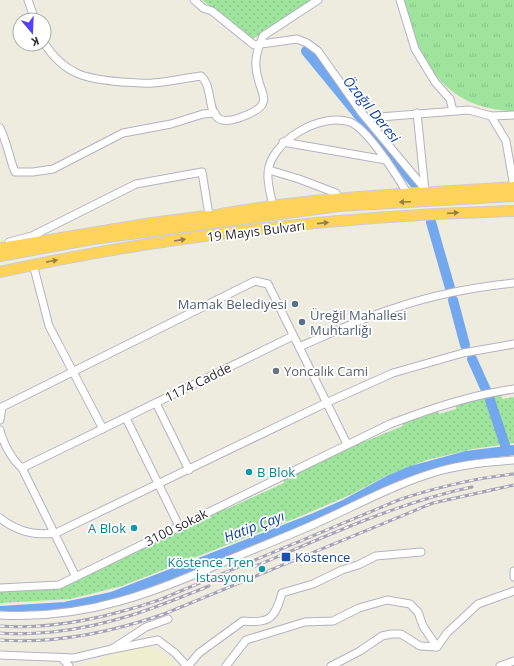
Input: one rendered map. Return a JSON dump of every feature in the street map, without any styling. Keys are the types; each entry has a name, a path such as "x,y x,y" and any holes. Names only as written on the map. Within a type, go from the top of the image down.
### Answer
{"highway":[{"path":"0,248 152,223 273,206 425,191 454,191 514,183"},
{"path":"443,200 454,191"},
{"name":"19 Mayıs Bulvarı","path":"0,256 93,239 339,206 514,196"},
{"name":"19 Mayıs Bulvarı","path":"0,272 33,264 213,235 346,221 457,213 514,211"},
{"path":"159,230 213,215"}],"street":[{"path":"28,0 32,12"},
{"path":"194,0 203,8 220,17 244,39 254,45 297,39 307,43 318,51 367,118 425,191"},
{"path":"50,52 64,67 78,75 94,80 151,84 201,76 206,80 215,113 218,118 223,120 234,120 253,113 261,106 264,92 256,65 259,45 266,34 318,0"},
{"path":"400,0 415,49 435,82 450,99 452,111"},
{"path":"367,118 469,110 491,116 514,115"},
{"path":"0,128 7,142 10,161 15,172 33,172 53,168 123,133 171,124 204,114 215,113"},
{"path":"417,113 425,191"},
{"path":"491,116 506,141 514,183"},
{"path":"273,206 269,184 269,170 273,157 284,142 299,131 313,125 343,121 352,123 386,160 407,193"},
{"path":"284,142 386,160"},
{"path":"269,170 299,179 336,193"},
{"path":"9,242 32,236 136,184 202,172 213,215"},
{"path":"33,264 49,326 70,367 74,371 103,429"},
{"path":"0,420 1,407 255,282 268,284 293,336 328,402 347,444"},
{"path":"300,348 362,320 398,306 444,294 514,283"},
{"name":"1174 Cadde","path":"22,468 293,336"},
{"path":"0,518 20,530 34,533 56,533 328,402 393,373 463,353 514,344"},
{"name":"3100 sokak","path":"0,588 59,585 390,424 436,407 497,391 514,389"},
{"path":"156,403 189,470"},
{"path":"126,418 178,526"},
{"path":"0,430 4,441 17,464 22,468 56,533 76,577"},
{"path":"0,615 44,616 123,602 158,590 304,529 393,488 419,478 460,467 514,460"},
{"path":"1,656 74,658 158,640 187,666 199,653 243,621 257,623 270,619 277,610 282,593 313,584 376,556 421,552"},
{"path":"514,571 514,578"},
{"path":"437,647 447,633 478,604 514,591"},
{"path":"226,666 246,640 305,622 333,621 359,608 387,600 410,604 418,612 423,626 437,647"},
{"path":"112,649 146,627 168,619"},
{"path":"332,666 360,652 382,636 391,634 401,634 420,646 437,647"},
{"path":"62,658 69,666"},
{"path":"500,666 514,661"}],"shaded area":[{"path":"155,647 175,662 174,666 82,666 123,650"}],"green space":[{"path":"202,0 315,0 283,22 252,39"},
{"path":"403,0 514,0 514,112 487,108 468,101 449,89 441,81 427,64 422,54 415,39"},
{"path":"501,394 502,399 514,397 514,443 473,449 427,460 388,475 352,494 301,516 122,586 70,599 0,603 0,590 50,588 225,506 227,509 284,483 284,479 365,438 366,441 403,426 402,422 437,410 439,414 456,409 456,405"}],"waterway":[{"name":"Özağıl Deresi","path":"306,51 415,184"},
{"name":"Özağıl Deresi","path":"431,222 450,288"},
{"name":"Özağıl Deresi","path":"453,300 465,345"},
{"name":"Özağıl Deresi","path":"472,359 486,390"},
{"name":"Özağıl Deresi","path":"490,400 507,451"},
{"name":"Hatip Çayı","path":"0,611 65,607 112,597 312,519 346,504 392,479 411,471 466,456 514,450"}],"railway":[{"path":"0,626 20,627 61,624 121,612 159,600 401,499 457,484 514,474"},
{"path":"0,640 42,640 84,635 124,626 164,614 433,503 514,485"},
{"path":"253,567 388,511 472,487"},
{"path":"0,633 19,634 52,632 113,621 151,609 209,586"}],"place":[{"name":"Mamak Belediyesi","path":"295,304"},
{"name":"Üreğil Mahallesi Muhtarlığı","path":"302,322"},
{"name":"Yoncalık Cami","path":"276,371"},
{"name":"B Blok","path":"249,472"},
{"name":"A Blok","path":"134,528"},
{"name":"Köstence","path":"286,557"},
{"name":"Köstence Tren İstasyonu","path":"262,569"}]}
